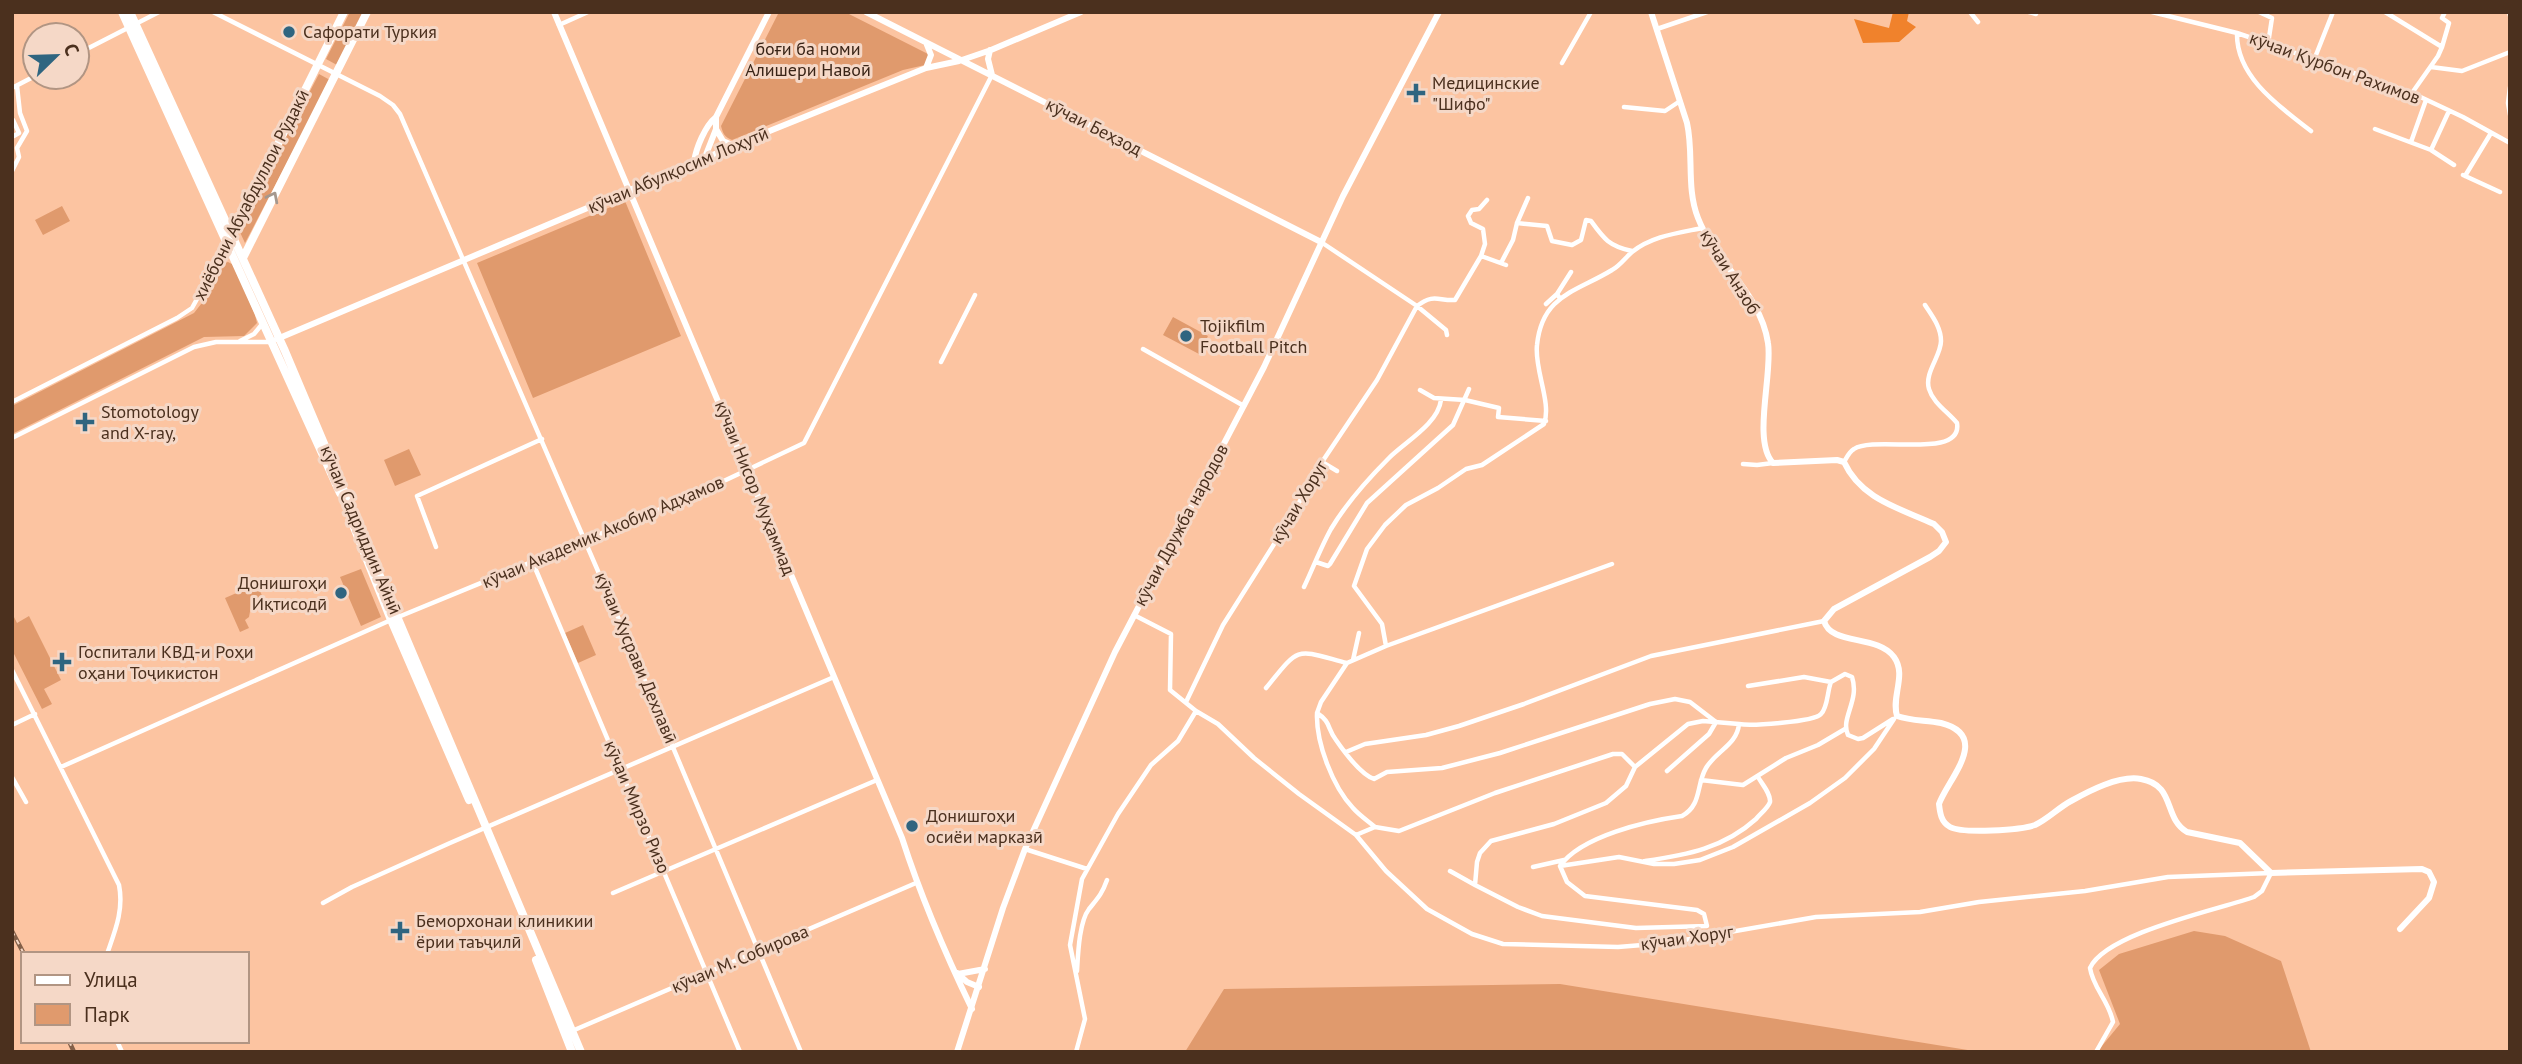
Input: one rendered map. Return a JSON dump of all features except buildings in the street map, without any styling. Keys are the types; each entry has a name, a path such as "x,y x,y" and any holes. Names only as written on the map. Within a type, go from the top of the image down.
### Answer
{"highway":[{"name":"кӯчаи Садриддин Айнӣ","path":"122,12 132,26 295,383 569,1033 581,1052"},
{"name":"кӯчаи Садриддин Айнӣ","path":"130,12 132,26"},
{"name":"хиёбони Абуабдуллои Рӯдакӣ","path":"230,238 344,12"},
{"path":"243,258 367,12"},
{"name":"кӯчаи Садриддин Айнӣ","path":"230,238 243,258 266,318"},
{"name":"кӯчаи Садриддин Айнӣ","path":"569,1033 572,1052"}],"street":[{"path":"91,47 159,12"},
{"path":"213,12 336,74"},
{"name":"кӯчаи Нисор Муҳаммад","path":"554,12 902,838 916,883 972,1009"},
{"path":"559,25 588,12"},
{"path":"694,162 710,122 716,117 769,12"},
{"name":"кӯчаи Абулқосим Лоҳутӣ","path":"276,340 705,157 926,68 959,61 990,50 1081,12"},
{"name":"кӯчаи Дружба народов","path":"957,1052 1025,849 1133,615 1244,406 1321,242 1439,12"},
{"path":"1562,63 1591,12"},
{"name":"кӯчаи Анзоб","path":"1651,12 1690,137 1692,193 1697,217 1745,290 1765,332 1768,344 1764,411 1765,450 1773,463"},
{"path":"1657,29 1707,12"},
{"path":"1970,12 1978,22"},
{"path":"2029,12 2036,14"},
{"name":"кӯчаи Курбон Рахимов","path":"2152,12 2237,33 2412,93 2510,144"},
{"path":"2259,12 2272,18 2268,44"},
{"path":"2314,60 2333,12"},
{"path":"2385,12 2442,47"},
{"path":"2412,93 2442,47 2449,23 2442,18 2445,12"},
{"name":"кӯчаи Беҳзод","path":"868,13 1321,242"},
{"path":"2237,33 2239,55 2261,89 2276,105 2311,131"},
{"path":"926,43 930,55 926,68"},
{"path":"990,50 988,59 992,75"},
{"path":"2431,67 2462,71 2510,52"},
{"name":"кӯчаи Хусрави Дехлавӣ","path":"336,74 384,98 398,112 542,439 801,1052"},
{"name":"кӯчаи Академик Акобир Адҳамов","path":"61,767 394,619 692,496 804,443 992,75"},
{"path":"12,171 19,157 17,148 26,131 15,87"},
{"path":"2510,87 2510,115"},
{"path":"2411,142 2426,100"},
{"path":"1624,107 1665,111 1680,101"},
{"path":"2431,150 2449,111"},
{"path":"705,157 716,130 716,117"},
{"path":"12,137 19,133 13,120"},
{"path":"2375,128 2431,150 2454,165"},
{"path":"716,130 723,141 734,146"},
{"path":"2491,133 2463,176 2500,192"},
{"path":"1480,256 1504,264 1528,198"},
{"path":"1417,306 1436,297 1455,300 1485,244 1483,229 1471,223 1468,216 1487,200"},
{"path":"1517,223 1547,226 1552,241 1572,245 1581,240 1586,220 1591,221 1605,240 1615,247 1633,252"},
{"path":"1546,304 1613,270 1633,252 1666,235 1702,228"},
{"name":"хиёбони Абуабдуллои Рӯдакӣ","path":"12,402 192,309 230,238"},
{"path":"1321,242 1417,306 1446,330 1447,335"},
{"path":"1386,646 1382,624 1354,586 1367,549 1385,525 1406,505 1466,469 1482,465 1540,429 1546,421 1537,364 1537,344 1544,318 1571,272"},
{"path":"941,362 975,295"},
{"path":"1844,462 1853,449 1861,446 1886,443 1940,444 1954,438 1958,432 1957,423 1928,388 1928,379 1941,341 1939,330 1926,305"},
{"name":"кӯчаи Хоруг","path":"1186,702 1223,625 1322,462 1377,380 1417,306"},
{"path":"239,341 254,334 266,318"},
{"path":"12,438 194,347 206,343 276,340"},
{"path":"1143,349 1244,406"},
{"path":"1316,562 1325,566 1330,564 1361,509 1453,425 1469,389"},
{"path":"1420,390 1441,400 1465,400 1499,408 1498,417 1546,421"},
{"path":"1304,587 1330,531 1353,497 1431,420 1438,411 1441,400"},
{"path":"436,547 417,496 542,439"},
{"path":"1560,866 1603,857 1674,864 1700,860 1748,839 1820,797 1845,778 1879,744 1895,718 1894,704 1900,677 1896,659 1879,645 1836,635 1826,627 1825,617 1842,604 1939,551 1946,542 1942,532 1934,524 1870,495 1851,477 1844,462 1837,460 1757,466 1743,464"},
{"path":"1322,462 1337,471"},
{"name":"кӯчаи Мирзо Ризо","path":"533,563 740,1052"},
{"path":"1266,688 1291,657 1298,654 1310,653 1350,662 1386,646 1612,564"},
{"name":"кӯчаи Хоруг","path":"1133,615 1171,634 1170,690 1196,712 1219,724 1254,758 1356,835 1386,871 1427,909 1450,924 1492,942 1537,946 1618,947 1667,943 1816,917 1920,912 1979,902 2085,891 2168,877 2271,873"},
{"path":"1346,752 1365,744 1426,735 1470,723 1651,656 1824,621"},
{"path":"1359,633 1350,662 1321,702 1317,713 1318,738 1332,772 1352,807 1375,827 1399,831 1495,793 1613,754 1622,754 1636,767"},
{"path":"12,670 120,885 120,916 108,952"},
{"path":"1702,780 1737,786 1758,778 1786,758 1818,745 1845,729 1854,702 1854,682 1852,677 1845,674 1831,682 1804,677 1748,685"},
{"path":"323,903 352,887 834,677"},
{"path":"1475,885 1477,862 1485,846 1491,841 1554,824 1606,803 1626,786 1636,767 1688,724 1703,721 1757,726 1815,718 1824,711 1831,682"},
{"path":"1317,713 1326,719 1336,740 1367,776 1378,779 1387,772 1423,771 1455,765 1650,704 1675,699 1690,702 1716,722"},
{"path":"1076,1052 1085,1019 1070,946 1081,883 1118,814 1151,765 1178,741 1196,712"},
{"path":"12,725 35,714"},
{"path":"1845,729 1852,737 1863,738 1895,718 1947,724 1956,730 1964,741 1963,760 1939,804 1942,820 1948,826 1963,830 2032,826 2073,800 2122,780 2139,778 2154,783 2166,794 2175,820 2182,829 2240,843 2271,873 2422,869 2432,876 2433,890 2418,911 2400,929"},
{"path":"1667,771 1709,734 1716,722"},
{"path":"1533,867 1565,859 1589,844 1625,828 1687,813 1697,802 1702,780 1710,763 1736,737 1739,724"},
{"path":"12,776 26,802"},
{"path":"1641,861 1699,852 1723,842 1744,828 1759,816 1770,801 1758,778"},
{"path":"612,893 877,780"},
{"path":"1356,835 1375,827"},
{"path":"1025,849 1087,869"},
{"path":"1560,866 1565,859"},
{"path":"1560,866 1567,882 1585,896 1697,910 1704,914 1709,936"},
{"path":"1450,871 1518,907 1542,916 1636,928 1707,926"},
{"path":"2096,1052 2113,1022 2109,1005 2091,976 2090,968 2098,956 2113,946 2168,922 2254,897 2262,891 2271,873"},
{"path":"1077,976 1084,922 1088,910 1097,902 1107,880"},
{"name":"кӯчаи М. Собирова","path":"569,1033 916,883"},
{"name":"кӯчаи Нисор Муҳаммад","path":"951,966 958,974 979,987"},
{"path":"958,974 970,974 985,969"}],"green space":[{"path":"350,12 364,12 337,65 326,59"},
{"name":"боғи ба номи Алишери Навоӣ","path":"779,12 845,12 928,54 929,58 925,65 903,70 732,140 727,138 721,126"},
{"path":"319,74 330,80 245,243 238,228"},
{"path":"625,201 681,336 533,398 477,263"},
{"path":"62,206 70,221 43,235 35,220"},
{"path":"228,262 234,265 257,323 244,336 204,337 12,434 12,406 194,313 205,299 220,264"},
{"name":"Tojikfilm Football Pitch","path":"1173,317 1208,336 1199,354 1163,335"},
{"path":"409,449 421,475 395,486 384,460"},
{"path":"361,569 381,617 361,626 340,577"},
{"path":"257,584 263,598 251,606 249,617 245,620 249,628 240,632 225,598"},
{"path":"12,613 17,623 29,616 61,680 44,689 52,704 42,709 12,650"},
{"path":"583,625 596,655 578,663 565,633"},
{"path":"2194,931 2225,936 2281,961 2311,1052 2097,1052 2120,1024 2099,970 2119,954"},
{"path":"1560,984 1980,1052 1185,1052 1224,989"}],"shaded area":[{"path":"1893,12 1909,12 1907,21 1916,27 1899,42 1863,43 1854,19 1889,28"}],"railway":[{"path":"12,931 23,952"},
{"path":"70,1043 74,1052"}],"place":[{"name":"Сафорати Туркия","path":"289,32"},
{"name":"Медицинские \"Шифо\"","path":"1416,93"},
{"name":"Tojikfilm Football Pitch","path":"1186,336"},
{"name":"Stomotology and X-ray,","path":"85,422"},
{"name":"Донишгоҳи Иқтисодӣ","path":"341,593"},
{"name":"Госпитали КВД-и Роҳи оҳани Тоҷикистон","path":"62,662"},
{"name":"Донишгоҳи осиёи марказӣ","path":"912,826"},
{"name":"Беморхонаи клиникии ёрии таъҷилӣ","path":"400,931"}]}
